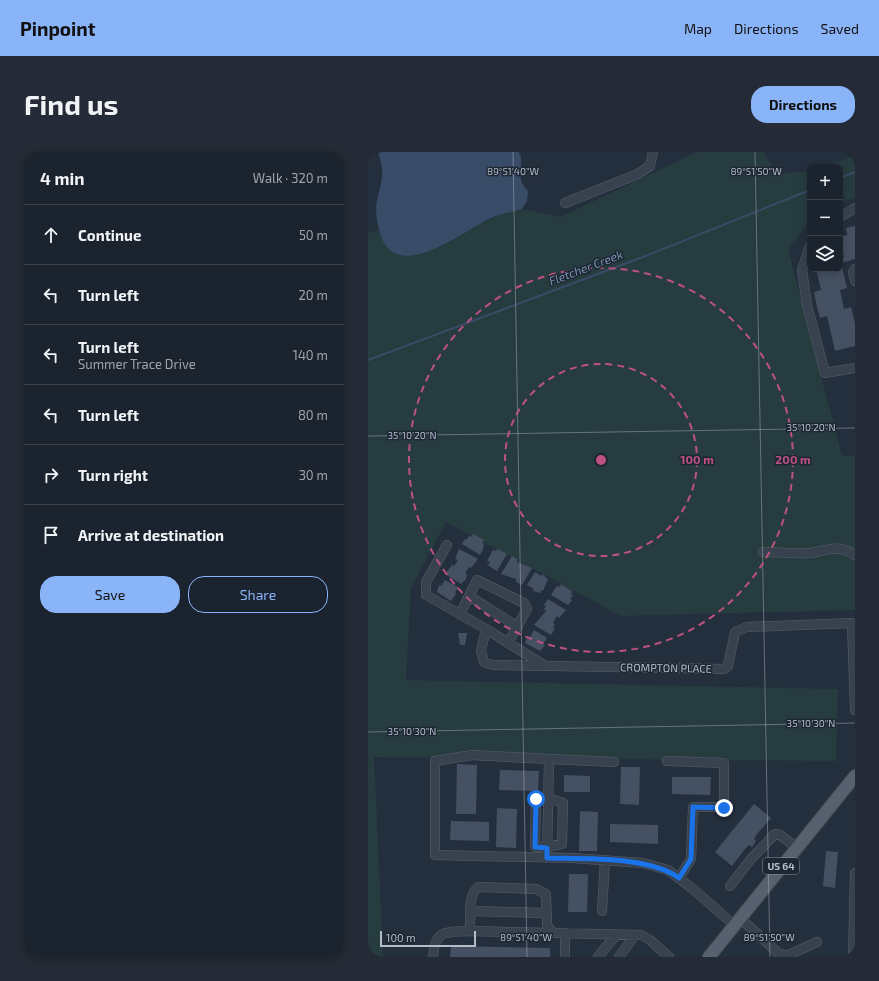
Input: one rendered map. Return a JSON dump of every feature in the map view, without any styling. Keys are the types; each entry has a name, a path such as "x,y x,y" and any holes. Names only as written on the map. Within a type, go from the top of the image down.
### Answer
{"main road":[{"name":"US 64","path":"709,957 796,847 855,776"}],"street":[{"path":"565,203 638,174 650,166 653,152"},
{"path":"843,215 855,208"},
{"path":"807,255 802,270 806,305 825,373 855,368"},
{"path":"855,269 853,272 855,281"},
{"path":"447,545 426,582 426,595 486,629 542,665"},
{"path":"763,552 810,553 829,549 845,548 855,555"},
{"path":"460,614 477,580 524,603 527,609 508,643"},
{"path":"469,596 518,627"},
{"name":"CROMPTON PLACE","path":"486,629 480,651 484,662 493,665 724,669 728,666 735,632 747,627 852,623 855,710"},
{"path":"614,762 472,755 435,761 435,855 605,860 643,863 668,870 778,953 786,956 817,942"},
{"path":"547,858 549,759"},
{"path":"667,761 724,763 724,808 693,807 691,859 679,878"},
{"path":"547,848 562,844 564,803 548,798"},
{"path":"730,886 751,859 775,834 780,835 796,847"},
{"path":"602,911 605,860"},
{"path":"853,957 855,873"},
{"path":"470,931 473,891 478,887 536,889 546,894 547,925 553,933"},
{"path":"471,910 547,913"},
{"path":"433,957 434,943 445,933 470,931 641,935 650,940 669,957"},
{"path":"565,933 565,957"},
{"path":"598,957 616,934"},
{"path":"619,957 635,935"}],"green space":[{"path":"697,152 763,152 777,174 807,171 807,225 788,249 842,456 855,456 855,610 621,616 446,522 411,588 406,680 838,689 836,761 374,757 383,957 368,957 368,233 379,230 385,244 434,249 496,216 522,209 560,217"},
{"path":"855,155 855,197 843,203 843,164 832,164"}],"water":[{"path":"378,152 519,152 521,158 520,176 528,191 527,201 522,209 496,216 432,250 414,255 399,255 387,247 378,227 376,203 382,174"}],"building":[{"path":"855,226 855,259 843,262 843,236 847,235 846,228"},
{"path":"843,271 847,288 840,290 844,309 851,307 855,323 855,346 835,351 827,316 820,318 817,307 814,292 821,290 816,272"},
{"path":"473,534 484,540 482,543 484,544 483,549 480,555 462,544 465,539 466,540 469,536 471,537"},
{"path":"459,549 478,559 471,568 469,567 465,573 467,574 466,579 461,584 445,574 458,560 455,559"},
{"path":"497,549 507,554 497,571 488,565 490,562 487,561 493,550 496,551"},
{"path":"512,556 517,559 517,562 532,568 522,585 516,582 516,579 501,574"},
{"path":"535,572 541,576 542,574 548,579 543,591 542,590 540,593 533,591 534,589 527,585"},
{"path":"445,580 458,587 455,593 456,594 451,601 437,592 439,585 441,586"},
{"path":"561,584 572,591 571,594 573,595 570,599 572,600 568,605 551,595 557,586 559,587"},
{"path":"548,599 566,610 559,618 557,616 553,623 555,624 553,628 555,629 551,635 534,625 546,611 544,609 546,606 544,605"},
{"path":"534,630 547,638 543,644 545,645 540,651 525,643 528,636 530,637"},
{"path":"458,633 467,633 465,645 460,645"},
{"path":"457,764 477,765 476,814 456,814"},
{"path":"621,767 640,767 639,805 620,804"},
{"path":"500,770 539,771 538,791 499,790"},
{"path":"564,775 590,776 590,792 564,792"},
{"path":"672,777 711,777 710,795 672,794"},
{"path":"754,804 771,818 757,834 754,839 756,841 752,847 749,845 732,866 715,852"},
{"path":"497,808 517,809 516,848 496,847"},
{"path":"580,811 598,812 597,851 579,851"},
{"path":"451,821 489,822 489,841 450,840"},
{"path":"610,824 658,825 658,844 610,842"},
{"path":"826,851 838,852 835,888 823,886"},
{"path":"569,874 588,874 587,912 568,912"},
{"path":"451,946 550,948 550,957 450,957"}],"waterway":[{"name":"Fletcher Creek","path":"843,177 855,172"},
{"name":"Fletcher Creek","path":"368,360 643,257 807,191"}],"route":[{"path":"536,799 535,847 547,848 547,858 573,858 643,863 668,870 679,878 691,859 693,807 724,808"}]}
